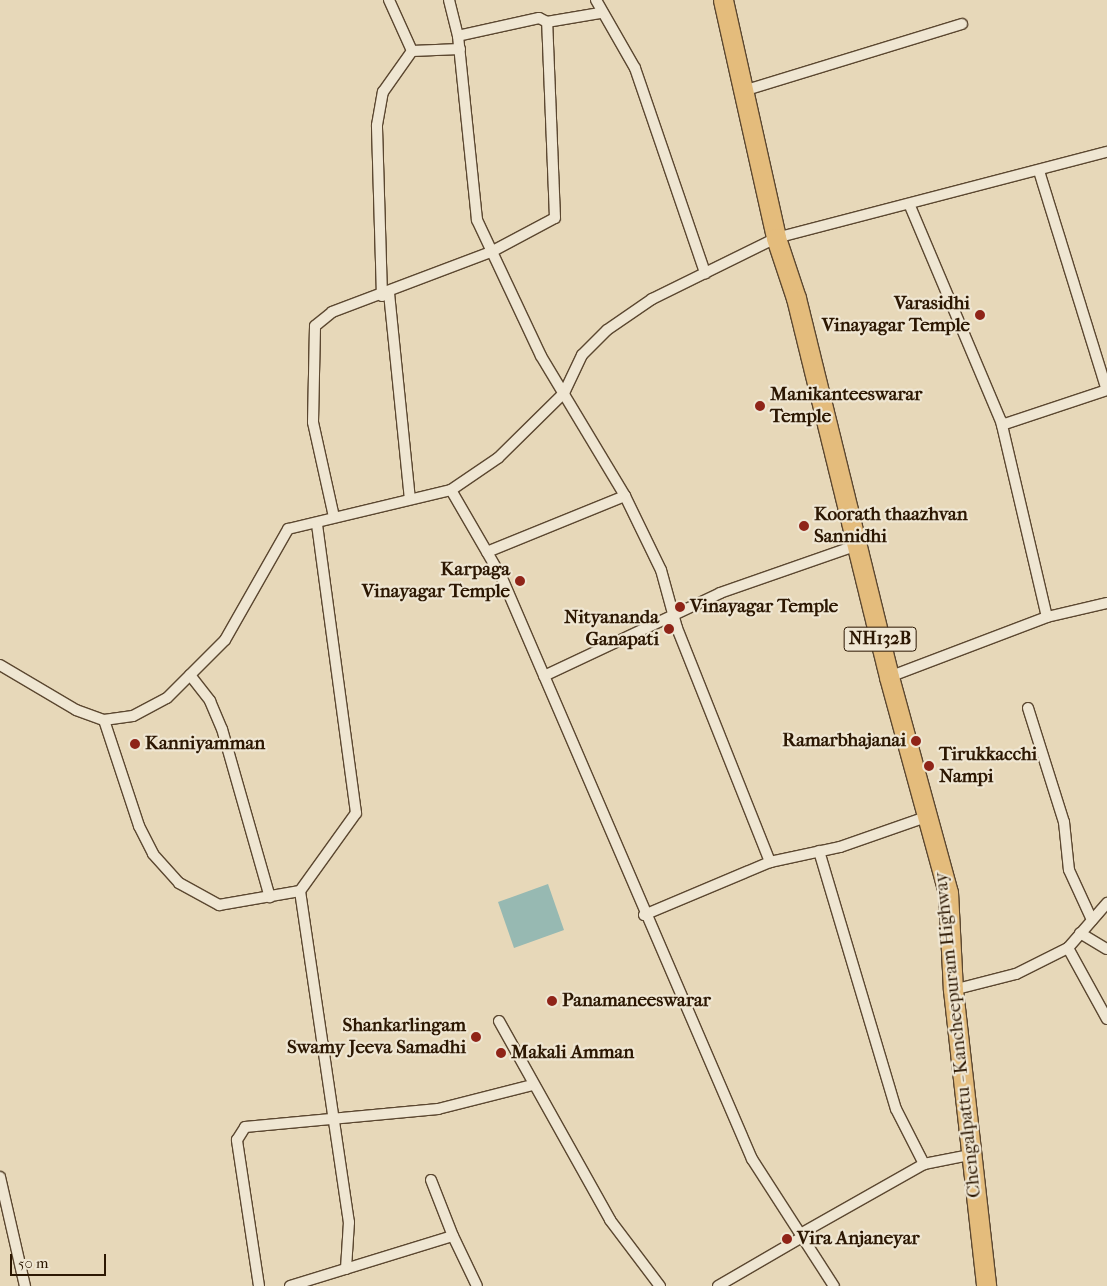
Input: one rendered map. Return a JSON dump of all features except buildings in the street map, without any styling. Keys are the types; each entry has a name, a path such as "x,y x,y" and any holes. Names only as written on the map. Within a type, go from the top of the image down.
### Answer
{"highway":[{"name":"Chengalpattu - Kancheepuram Highway","path":"723,0 776,238 858,545 889,677 930,816 948,892 953,990 986,1286"}],"street":[{"path":"389,0 412,52"},
{"path":"449,0 460,48 477,220 541,356 625,496 661,570 676,616 677,628 770,862"},
{"path":"596,0 600,13 635,68 705,273"},
{"path":"458,36 539,18 547,22 600,13"},
{"path":"334,517 313,422 314,326 332,312 386,295 491,252 555,218 547,22"},
{"path":"742,91 962,24"},
{"path":"410,499 386,295 377,125 383,92 412,52 460,48"},
{"path":"0,665 76,710 104,720 134,716 167,698 225,640 279,537 288,529 318,524 334,517 451,490 498,458 564,393 582,355 607,330 652,299 776,238 910,206 1107,152"},
{"path":"1002,425 1106,390 1039,171"},
{"path":"910,206 1002,425 1048,618"},
{"path":"451,490 487,552 544,676 644,916 752,1160 803,1234 834,1286"},
{"path":"487,552 625,496"},
{"path":"318,524 356,813 300,892 350,1222 346,1269"},
{"path":"544,676 676,616 720,593 858,545"},
{"path":"889,677 1048,618 1107,603"},
{"path":"190,675 222,730 270,897"},
{"path":"1028,708 1064,822 1068,870 1092,920"},
{"path":"104,720 138,826 153,854 178,883 219,905 300,892"},
{"path":"644,916 770,862 819,851 930,816"},
{"path":"819,851 896,1110 924,1164"},
{"path":"953,990 1016,974 1068,948 1107,903"},
{"path":"1080,933 1107,949"},
{"path":"1068,948 1107,1019"},
{"path":"499,1021 532,1085 610,1220 660,1286"},
{"path":"259,1286 239,1133 245,1127 438,1110 532,1085"},
{"path":"718,1286 924,1164 970,1154"},
{"path":"0,1177 25,1286"},
{"path":"431,1180 477,1286"},
{"path":"290,1286 454,1236"}],"water":[{"path":"548,884 564,930 514,948 498,902"}],"place":[{"name":"Varasidhi Vinayagar Temple","path":"980,315"},
{"name":"Manikanteeswarar Temple","path":"760,406"},
{"name":"Koorath thaazhvan Sannidhi","path":"804,526"},
{"name":"Karpaga Vinayagar Temple","path":"520,581"},
{"name":"Vinayagar Temple","path":"680,607"},
{"name":"Nityananda Ganapati","path":"669,629"},
{"name":"Ramarbhajanai","path":"916,741"},
{"name":"Kanniyamman","path":"135,744"},
{"name":"Tirukkacchi Nampi","path":"929,766"},
{"name":"Panamaneeswarar","path":"552,1001"},
{"name":"Shankarlingam Swamy Jeeva Samadhi","path":"476,1037"},
{"name":"Makali Amman","path":"501,1053"},
{"name":"Vira Anjaneyar","path":"787,1239"}]}
